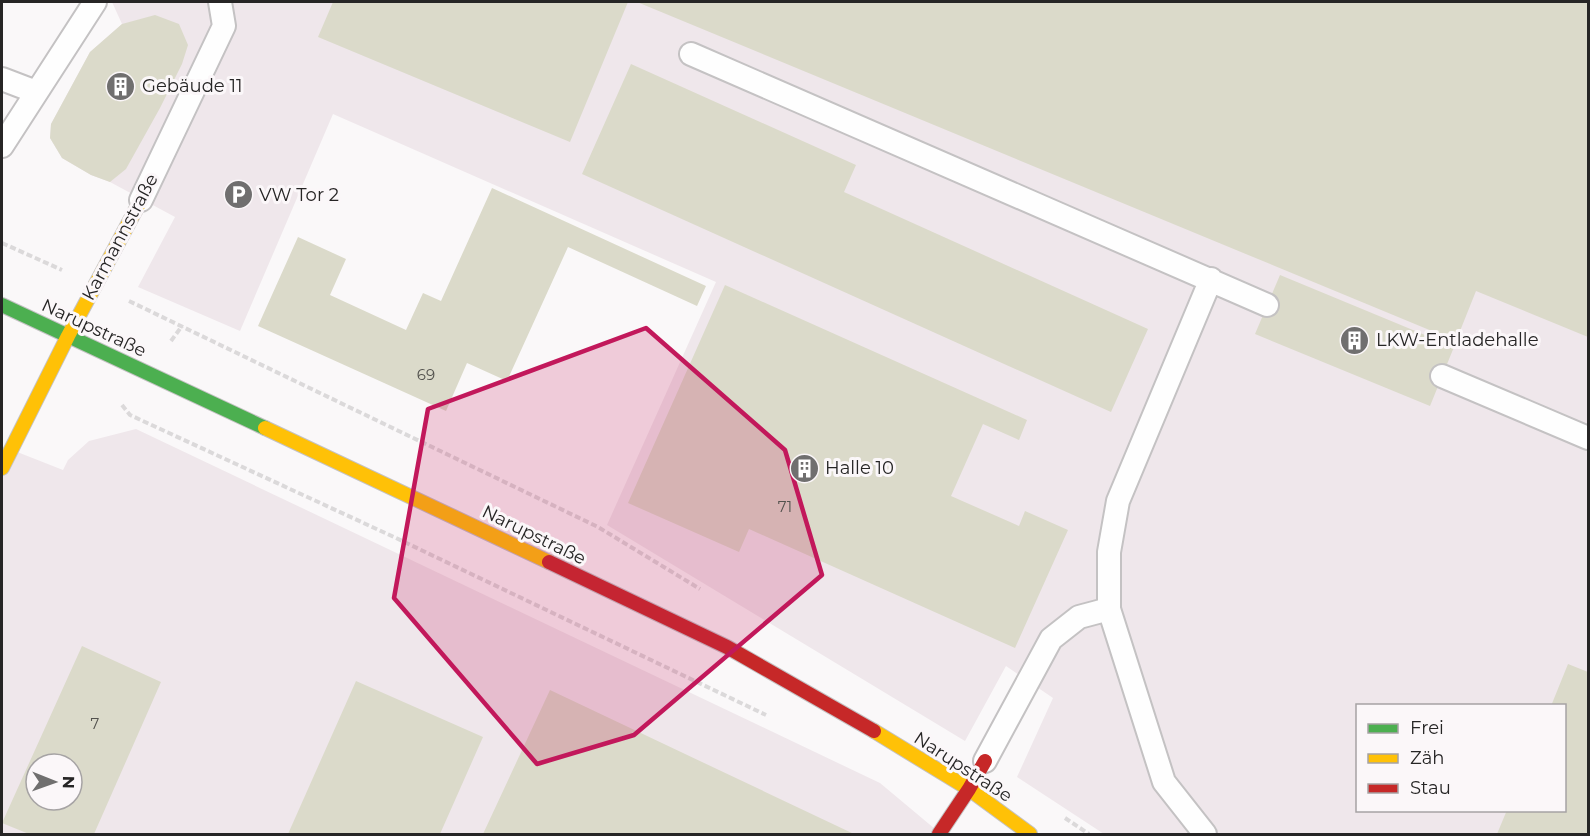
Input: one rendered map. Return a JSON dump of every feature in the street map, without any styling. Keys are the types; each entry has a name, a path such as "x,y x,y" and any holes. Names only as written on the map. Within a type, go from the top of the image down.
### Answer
{"street":[{"name":"Karmannstraße","path":"2,468 68,336 141,200"},
{"name":"Narupstraße","path":"2,305 727,647 855,719 969,789 1030,834"},
{"path":"939,834 985,761"}],"lane":[{"name":"Karmannstraße","path":"141,200 224,26 220,2"},
{"path":"2,146 89,3"},
{"path":"691,54 1268,305"},
{"path":"2,79 36,92"},
{"path":"1204,834 1164,783 1109,609 1109,552 1119,501 1211,279"},
{"path":"1442,376 1588,438"},
{"path":"985,761 1052,639 1079,617 1109,609"}],"path":[{"path":"2,243 95,285 598,527 710,595"},
{"path":"130,415 396,538 775,720"}],"highlighted area":[{"path":"646,328 785,450 822,575 634,735 537,764 394,598 428,409"}],"shaded area":[{"path":"112,2 1588,2 1588,834 1104,834 1017,777 1053,698 1006,666 965,741 607,525 716,282 333,114 240,331 138,287 175,217 62,158 50,138 51,124 90,52 122,24"},
{"path":"136,429 880,783 941,834 2,834 2,446 63,470 68,460 89,441"}],"building":[{"path":"333,2 628,2 570,142 318,37"},
{"path":"637,2 1588,2 1588,337 1476,291 1456,341"},
{"name":"Gebäude 11","path":"155,15 179,24 188,45 182,64 160,108 126,169 110,182 91,175 62,158 50,138 51,124 90,52 122,24"},
{"path":"631,64 856,165 844,192 1148,329 1111,412 582,174"},
{"path":"492,188 706,286 697,306 568,247 507,381 467,363 446,411 258,326 298,237 346,259 330,295 406,330 423,293 441,301"},
{"name":"LKW-Entladehalle","path":"1280,275 1454,347 1430,406 1255,334"},
{"name":"Halle 10","path":"725,285 1027,420 1019,440 983,424 951,496 1019,526 1025,511 1068,530 1015,648 749,529 739,552 628,503"},
{"path":"82,646 161,682 94,834 29,834 2,823 24,774 24,812 84,812 84,752 34,752"},
{"path":"1568,664 1588,672 1588,834 1497,834 1506,812 1566,812 1566,704 1552,704"},
{"path":"356,681 483,737 440,834 288,834"},
{"path":"550,690 854,834 483,834"}],"traffic: fast":[{"path":"2,305 265,428"}],"traffic: slow":[{"path":"2,468 68,336 141,200"},
{"path":"265,428 549,562"},
{"path":"874,731 969,789 1030,834"}],"traffic: jam":[{"path":"549,562 727,647 874,731"},
{"path":"939,834 985,761"}],"place":[{"name":"Gebäude 11","path":"121,86"},
{"name":"VW Tor 2","path":"238,195"},
{"name":"LKW-Entladehalle","path":"1355,340"},
{"name":"Halle 10","path":"804,468"}]}
